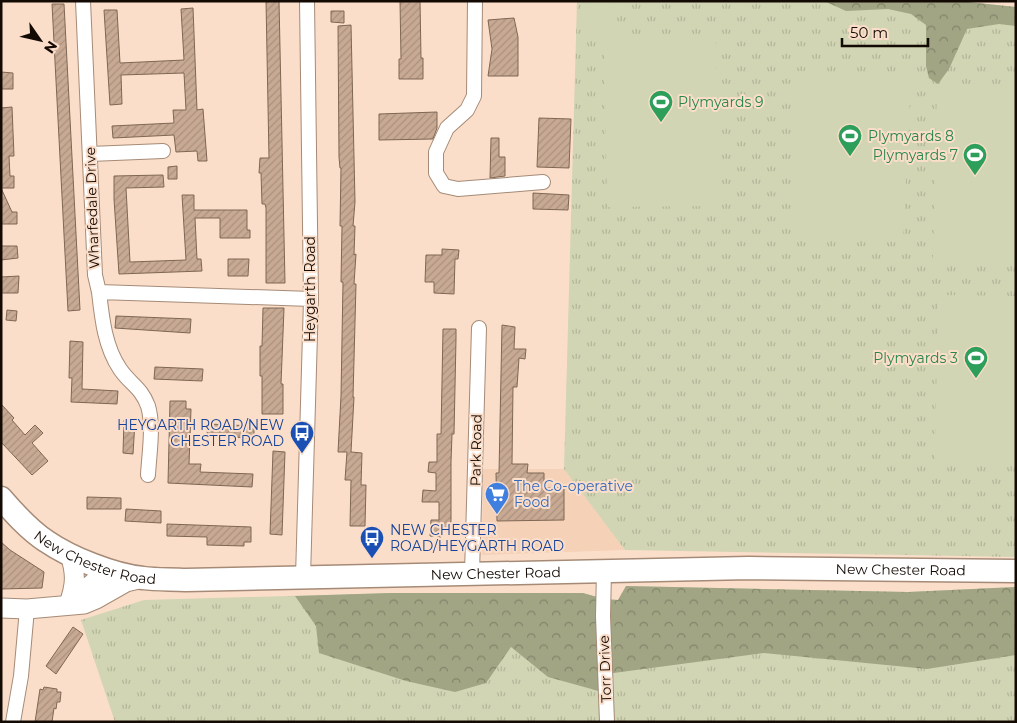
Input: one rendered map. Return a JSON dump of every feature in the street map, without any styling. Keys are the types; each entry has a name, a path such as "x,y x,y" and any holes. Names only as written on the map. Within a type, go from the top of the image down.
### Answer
{"highway":[{"name":"New Chester Road","path":"1,498 14,513 45,541 70,554 110,570 143,578 186,580 759,568 1016,571"}],"main road":[{"path":"69,604 75,582 70,554"},
{"path":"69,604 110,570"},
{"path":"1,608 27,609 84,604 126,582 143,578"}],"street":[{"name":"Wharfedale Drive","path":"83,1 95,275 107,343 120,370 140,389 147,405 150,417 148,476"},
{"name":"Heygarth Road","path":"303,577 311,298 307,1"},
{"path":"475,1 474,96 467,110 447,128 443,136 436,152 436,173 444,186 458,188 543,182"},
{"path":"90,154 163,151"},
{"path":"99,292 311,298"},
{"name":"Park Road","path":"472,573 479,328"},
{"name":"Torr Drive","path":"604,570 603,616 607,722"},
{"path":"13,722 21,676 27,609"}],"shaded area":[{"path":"483,469 564,469 625,550 482,555"}],"green space":[{"path":"577,1 958,1 1016,7 1016,557 625,550 564,469"},
{"path":"588,1 613,1 611,38 586,37"},
{"path":"824,1 958,1 1016,7 1016,26 999,24 967,29 949,69 938,84 929,78 926,66 926,25 911,14 888,9 846,11"},
{"name":"Plymyards 9","path":"715,40 717,206 607,207 604,41"},
{"name":"Plymyards 8","path":"797,71 911,76 903,242 791,239"},
{"name":"Plymyards 7","path":"937,89 1016,91 1016,261 933,260"},
{"name":"Plymyards 3","path":"938,295 1016,296 1016,463 935,461"},
{"path":"626,586 908,592 1016,587 1016,722 115,722 81,620 144,600 391,593 583,593 604,599 618,600"},
{"path":"626,586 908,592 1016,587 1016,655 927,669 764,653 606,674 606,693 548,677 511,647 486,683 455,692 406,681 319,653 316,626 295,596 391,593 583,593 604,599 618,600"}],"building":[{"path":"266,1 279,1 285,283 266,283 266,208 265,204 262,204 261,173 259,173 260,158 269,158"},
{"path":"400,1 420,1 423,79 399,79 399,59 401,59"},
{"path":"52,4 64,4 80,310 68,311"},
{"path":"193,8 197,110 203,109 207,161 198,161 197,151 176,152 174,135 113,138 112,126 174,123 173,110 186,110 184,73 121,75 122,104 110,105 104,10 117,10 120,63 184,60 181,9"},
{"path":"331,11 344,11 344,23 331,22"},
{"path":"514,18 518,37 518,76 488,76 492,49 488,20"},
{"path":"351,25 355,202 353,226 355,226 354,255 356,254 354,284 356,284 351,452 362,453 361,485 366,485 365,526 350,526 351,480 345,480 347,452 338,452 343,282 341,282 342,226 340,226 341,168 339,157 338,26"},
{"path":"1,72 13,73 13,89 1,89"},
{"path":"12,107 14,156 9,156 10,176 14,176 14,188 1,188 1,108"},
{"path":"437,112 437,128 433,139 379,140 379,114"},
{"path":"539,118 571,119 569,168 537,167"},
{"path":"491,138 499,138 499,157 505,157 505,176 490,178"},
{"path":"177,166 177,179 168,179 168,167"},
{"path":"163,175 164,187 126,188 130,262 186,260 182,195 194,195 194,210 247,210 247,230 250,230 250,238 220,238 220,218 195,218 197,259 201,259 202,271 119,274 114,176"},
{"path":"1,188 12,212 17,212 17,224 1,224"},
{"path":"533,193 569,195 568,210 533,209"},
{"path":"1,246 17,246 18,258 1,260"},
{"path":"442,249 459,250 458,259 455,259 454,294 434,293 434,282 425,282 426,255 442,255"},
{"path":"228,259 249,259 248,276 228,276"},
{"path":"19,276 18,293 1,293 1,277"},
{"path":"263,308 284,308 281,384 283,384 283,414 262,414 260,346 262,346"},
{"path":"7,310 17,311 16,321 6,320"},
{"path":"116,316 191,319 190,333 115,328"},
{"path":"502,325 515,327 514,349 526,349 525,359 519,358 517,387 513,387 512,464 528,464 527,473 544,473 544,488 564,488 564,520 497,521 496,473 499,473"},
{"path":"443,329 456,329 456,339 454,434 452,434 451,462 451,520 450,531 442,531 441,537 430,536 431,520 439,520 439,502 422,502 423,490 436,491 436,473 428,472 429,462 437,462 437,434 441,434"},
{"path":"70,341 83,342 82,389 118,391 117,404 71,402 72,378 69,378"},
{"path":"155,367 203,369 202,381 154,379"},
{"path":"170,401 186,401 186,409 191,409 189,464 201,464 200,472 253,474 252,487 168,483"},
{"path":"1,404 14,418 12,420 25,435 35,425 43,433 32,443 48,461 32,475 1,442"},
{"path":"124,420 135,421 133,454 123,453"},
{"path":"208,424 254,426 254,438 207,436"},
{"path":"273,451 285,452 282,535 270,534"},
{"path":"87,497 121,498 121,509 87,509"},
{"path":"126,509 161,511 161,523 125,521"},
{"path":"167,524 251,527 251,542 244,542 244,546 207,545 207,537 167,536"},
{"path":"1,542 44,572 42,588 1,589"},
{"path":"73,627 83,634 56,674 46,666"},
{"path":"44,687 57,689 57,692 61,692 60,702 57,702 56,709 54,708 52,722 35,722 40,689 43,690"}],"place":[{"name":"Plymyards 9","path":"661,123"},
{"name":"Plymyards 8","path":"850,157"},
{"name":"Plymyards 7","path":"975,176"},
{"name":"Plymyards 3","path":"976,379"},
{"name":"HEYGARTH ROAD/NEW CHESTER ROAD","path":"302,454"},
{"name":"The Co-operative Food","path":"497,515"},
{"name":"NEW CHESTER ROAD/HEYGARTH ROAD","path":"372,559"}]}
